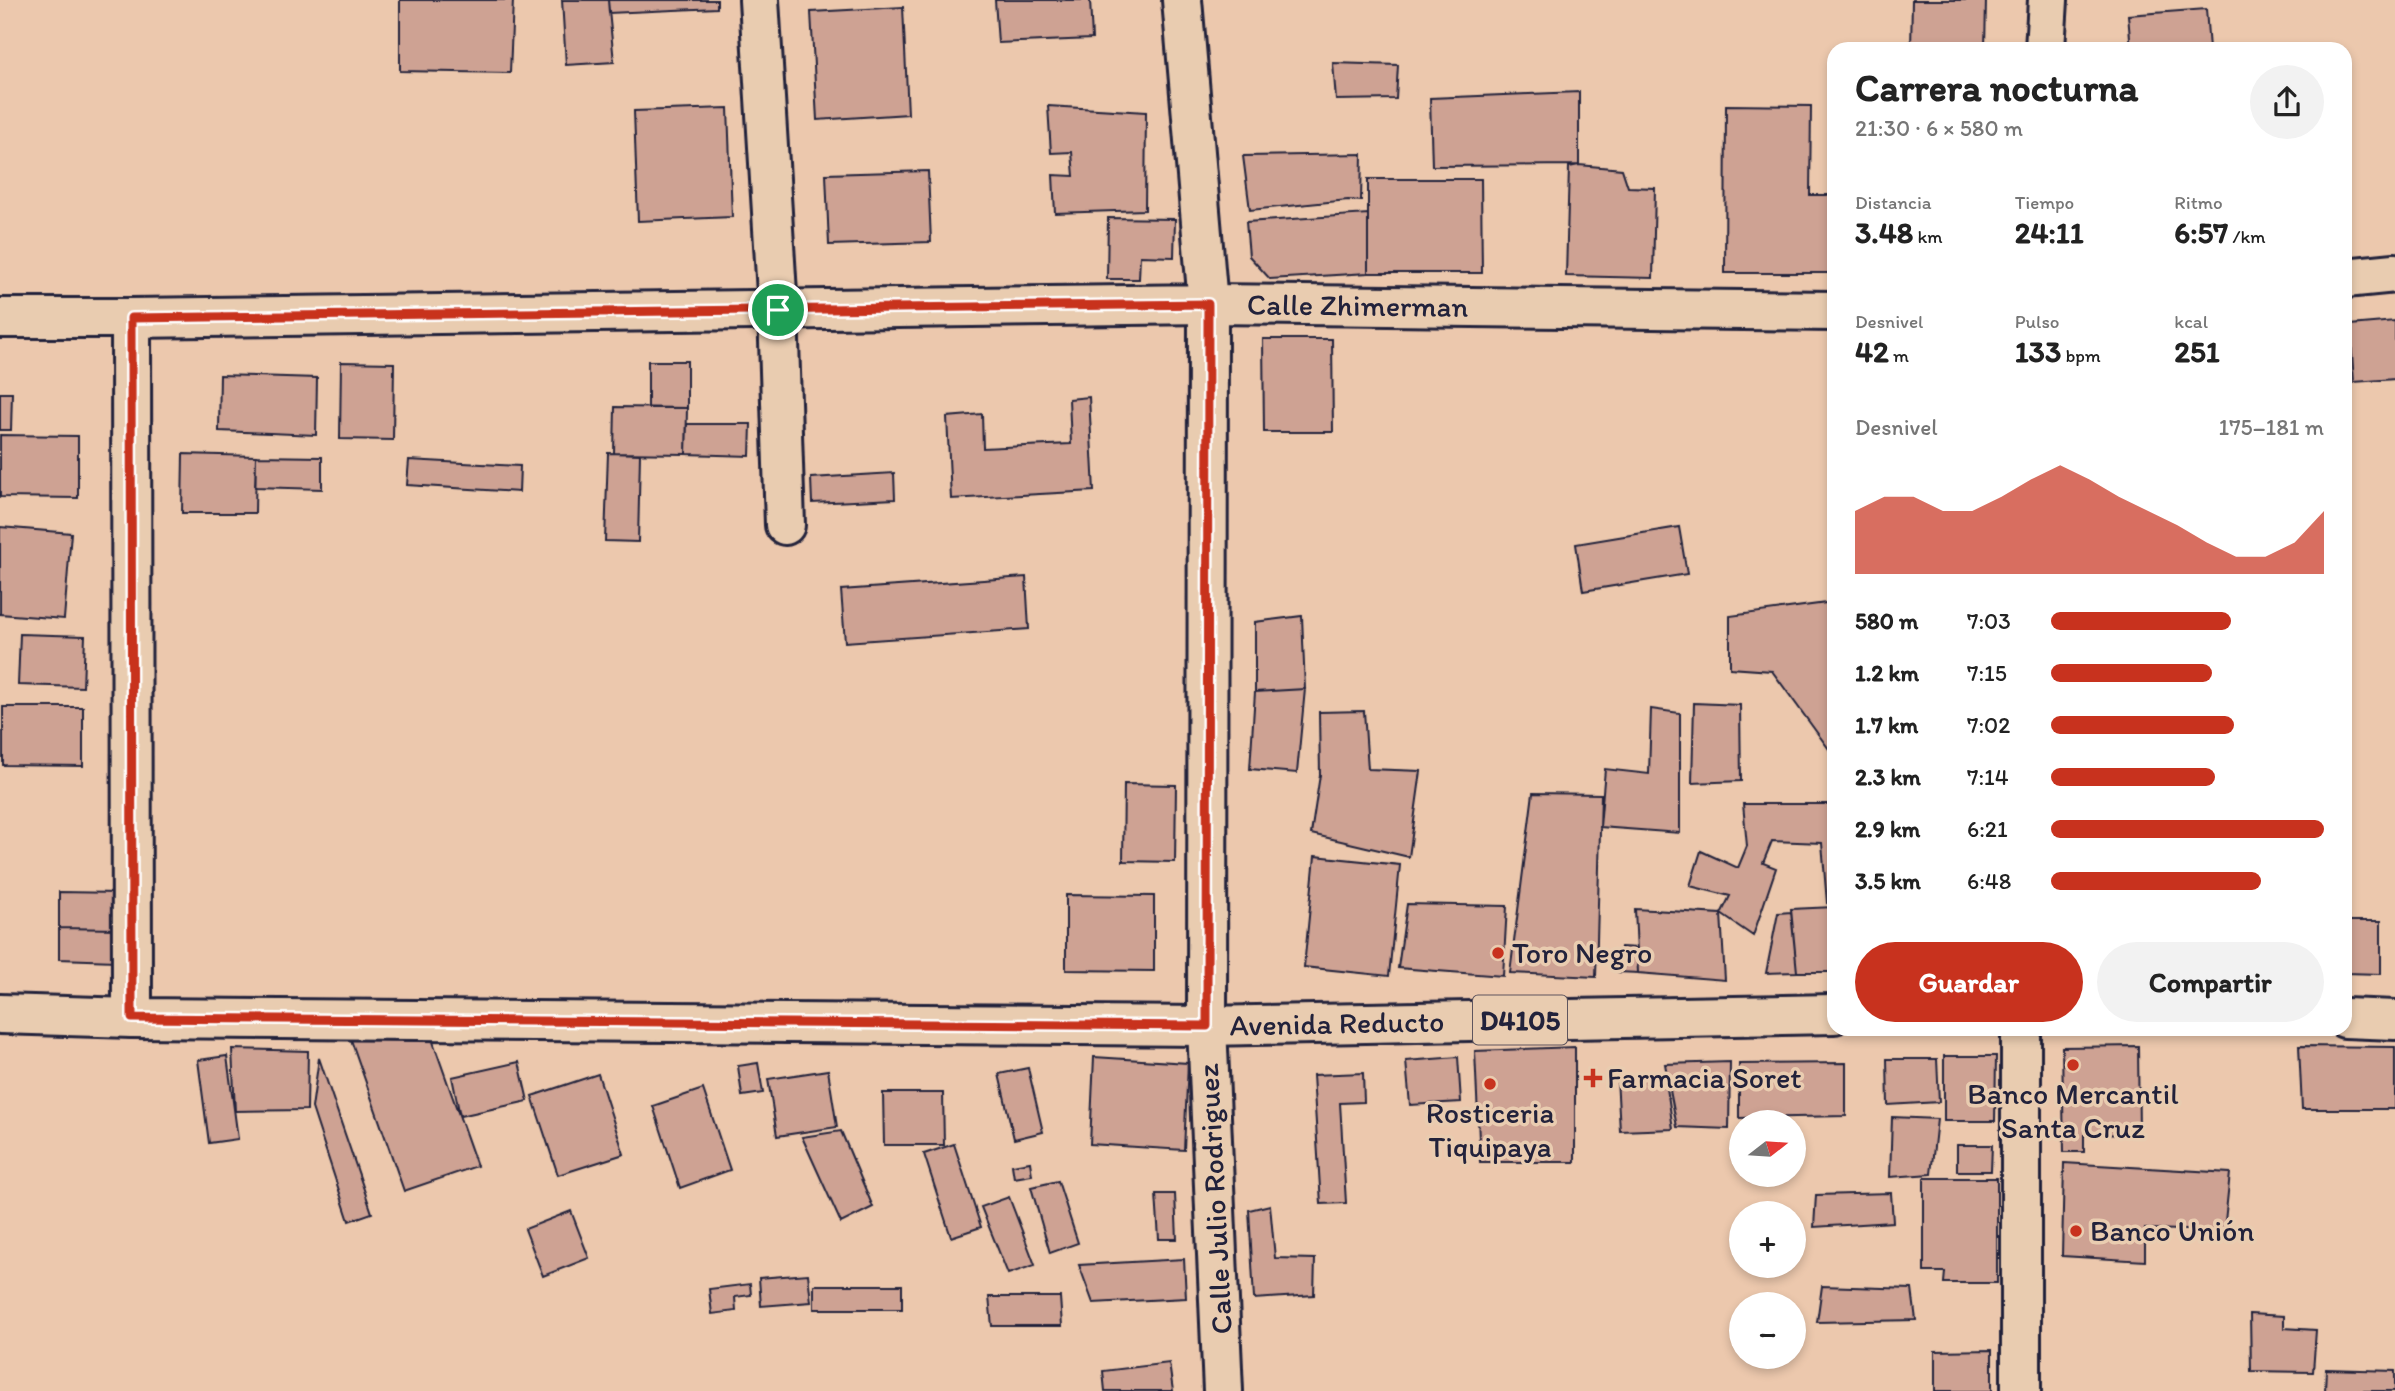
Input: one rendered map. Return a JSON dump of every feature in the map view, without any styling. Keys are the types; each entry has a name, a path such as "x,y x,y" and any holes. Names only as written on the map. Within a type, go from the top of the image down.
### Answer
{"main road":[{"path":"760,0 778,310 785,525"},
{"name":"Calle Julio Rodriguez","path":"1182,0 1208,304 1207,1026 1223,1391"},
{"path":"2045,42 2048,0"},
{"path":"2352,277 2395,273"},
{"name":"Calle Zhimerman","path":"0,318 1208,304 1827,311"},
{"path":"131,318 132,1018"},
{"name":"Avenida Reducto","path":"0,1014 132,1018 1207,1026 1827,1014"},
{"path":"2352,1018 2395,1020"},
{"path":"2021,1036 2021,1391"}],"building":[{"path":"400,0 513,0 510,73 400,71"},
{"path":"562,0 608,0 614,62 566,65"},
{"path":"608,0 717,0 717,8 609,13"},
{"path":"995,0 1090,0 1092,39 998,43"},
{"path":"1912,0 1986,0 1985,42 1911,42"},
{"path":"903,7 908,114 817,120 811,12"},
{"path":"2206,9 2208,42 2130,42 2128,15"},
{"path":"1333,63 1398,65 1396,99 1336,100"},
{"path":"1579,92 1579,165 1432,166 1430,98"},
{"path":"1726,105 1811,106 1810,195 1827,195 1827,273 1725,273"},
{"path":"1048,106 1146,112 1145,210 1055,213 1053,175 1074,176 1072,152 1051,153"},
{"path":"728,108 732,217 638,221 634,111"},
{"path":"1362,154 1361,201 1250,210 1243,156"},
{"path":"1579,165 1622,169 1628,187 1655,188 1653,278 1566,276 1569,167"},
{"path":"928,171 931,242 829,245 826,174"},
{"path":"1368,179 1481,179 1482,273 1368,273"},
{"path":"1368,214 1368,273 1270,279 1249,256 1246,222"},
{"path":"1108,218 1175,219 1174,257 1140,256 1139,279 1107,279"},
{"path":"2395,321 2395,379 2354,382 2352,325"},
{"path":"1263,339 1332,339 1333,432 1264,432"},
{"path":"648,361 687,361 687,408 648,408"},
{"path":"341,362 394,363 393,440 340,439"},
{"path":"220,375 317,378 316,435 219,431"},
{"path":"0,393 12,393 11,430 0,430"},
{"path":"1089,397 1094,491 951,499 947,417 982,414 983,448 1071,444 1069,399"},
{"path":"615,407 687,408 686,454 614,453"},
{"path":"687,424 751,424 750,456 686,454"},
{"path":"0,435 78,436 78,498 0,497"},
{"path":"608,453 640,454 638,542 605,541"},
{"path":"183,454 256,456 255,513 182,513"},
{"path":"256,456 322,457 322,489 255,487"},
{"path":"409,460 520,466 519,492 407,485"},
{"path":"894,473 895,499 812,503 811,478"},
{"path":"0,527 71,533 64,619 0,614"},
{"path":"1679,527 1687,574 1583,591 1576,544"},
{"path":"1026,577 1029,629 845,642 841,590"},
{"path":"1827,603 1827,746 1772,671 1730,668 1730,616"},
{"path":"1302,616 1305,689 1255,692 1255,622"},
{"path":"20,634 85,636 83,687 18,685"},
{"path":"1305,689 1297,773 1250,769 1255,692"},
{"path":"1694,703 1740,705 1741,781 1692,783"},
{"path":"3,707 83,707 83,766 3,765"},
{"path":"1651,709 1680,713 1680,833 1600,827 1605,769 1649,774"},
{"path":"1364,711 1368,769 1421,771 1409,857 1311,834 1320,775 1319,712"},
{"path":"1124,784 1176,785 1175,862 1123,861"},
{"path":"1533,793 1601,794 1596,977 1510,973"},
{"path":"1743,804 1827,804 1827,903 1822,843 1772,841 1763,863 1776,868 1753,936 1721,914 1730,896 1690,886 1701,851 1738,868 1747,846"},
{"path":"1315,856 1400,865 1389,976 1304,967"},
{"path":"59,892 119,893 118,929 59,928"},
{"path":"1066,895 1154,896 1154,971 1066,970"},
{"path":"1407,904 1507,906 1503,976 1398,968"},
{"path":"1827,907 1827,972 1797,972 1791,909"},
{"path":"1635,909 1721,914 1725,980 1638,973"},
{"path":"1791,912 1797,972 1766,973 1778,913"},
{"path":"2352,921 2381,921 2381,974 2352,973"},
{"path":"59,928 118,929 116,961 59,959"},
{"path":"1621,947 1637,948 1638,973 1618,972"},
{"path":"431,1036 477,1166 404,1191 350,1037"},
{"path":"2138,1046 2139,1134 2084,1135 2084,1152 2064,1152 2062,1047"},
{"path":"2299,1046 2395,1047 2395,1109 2302,1109"},
{"path":"1575,1047 1575,1162 1480,1162 1475,1051"},
{"path":"232,1049 308,1051 307,1110 235,1111"},
{"path":"227,1056 238,1139 209,1143 198,1060"},
{"path":"1944,1056 1996,1056 1995,1121 1944,1121"},
{"path":"1094,1057 1188,1063 1184,1150 1090,1144"},
{"path":"1458,1057 1461,1102 1410,1105 1406,1061"},
{"path":"319,1058 372,1213 349,1221 312,1108"},
{"path":"1887,1059 1937,1059 1939,1102 1888,1105"},
{"path":"519,1062 528,1101 460,1116 452,1077"},
{"path":"1730,1062 1729,1129 1677,1127 1665,1064"},
{"path":"758,1063 763,1093 742,1096 738,1066"},
{"path":"1846,1063 1846,1116 1806,1117 1806,1110 1739,1110 1739,1064"},
{"path":"1028,1068 1043,1132 1014,1139 999,1074"},
{"path":"828,1070 837,1127 777,1136 768,1079"},
{"path":"1363,1073 1364,1102 1340,1103 1346,1203 1321,1204 1313,1075"},
{"path":"598,1074 624,1154 558,1175 532,1096"},
{"path":"1665,1074 1673,1129 1620,1131 1617,1078"},
{"path":"703,1089 730,1170 680,1188 653,1106"},
{"path":"883,1093 943,1093 944,1145 884,1145"},
{"path":"1892,1117 1937,1119 1931,1174 1890,1177"},
{"path":"841,1131 873,1207 841,1223 802,1137"},
{"path":"954,1144 981,1227 951,1237 924,1154"},
{"path":"1957,1145 1992,1145 1991,1171 1957,1171"},
{"path":"1030,1162 1032,1175 1014,1178 1012,1165"},
{"path":"2064,1163 2230,1173 2224,1231 2145,1229 2145,1261 2062,1256"},
{"path":"1924,1178 1997,1178 1997,1283 1944,1283 1945,1272 1924,1272"},
{"path":"1058,1181 1078,1243 1050,1253 1031,1187"},
{"path":"1891,1193 1893,1222 1814,1227 1816,1195"},
{"path":"1156,1194 1175,1194 1177,1239 1159,1239"},
{"path":"1009,1197 1035,1265 1008,1274 981,1207"},
{"path":"1270,1205 1275,1258 1315,1259 1314,1295 1254,1299 1249,1210"},
{"path":"571,1211 589,1258 543,1276 525,1229"},
{"path":"1184,1259 1186,1298 1093,1303 1079,1265"},
{"path":"808,1274 811,1302 761,1306 759,1278"},
{"path":"750,1284 751,1295 735,1297 736,1311 712,1314 709,1289"},
{"path":"814,1285 902,1285 902,1309 814,1309"},
{"path":"1822,1286 1912,1289 1916,1320 1817,1322"},
{"path":"989,1297 1060,1297 1062,1326 992,1326"},
{"path":"2250,1314 2284,1316 2284,1328 2316,1330 2313,1372 2251,1371"},
{"path":"1992,1350 1992,1391 1935,1391 1935,1351"},
{"path":"1169,1363 1173,1391 1105,1391 1103,1371"},
{"path":"2326,1369 2395,1371 2395,1391 2325,1391"}],"place":[{"name":"Toro Negro","path":"1498,953"},
{"name":"Banco Mercantil Santa Cruz","path":"2073,1065"},
{"name":"Farmacia Soret","path":"1593,1078"},
{"name":"Rosticeria Tiquipaya","path":"1490,1084"},
{"name":"Banco Unión","path":"2076,1231"}],"route":[{"path":"1208,304 1207,1026 132,1018 131,318 778,310 1208,304"}]}
